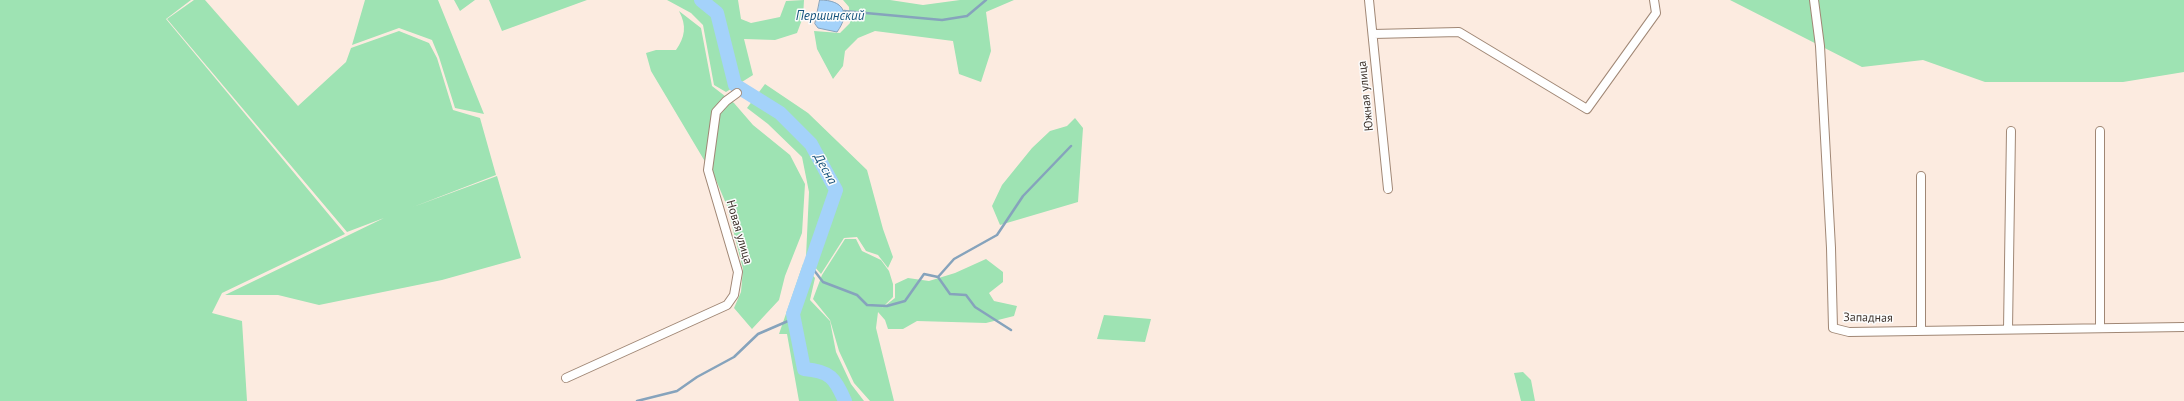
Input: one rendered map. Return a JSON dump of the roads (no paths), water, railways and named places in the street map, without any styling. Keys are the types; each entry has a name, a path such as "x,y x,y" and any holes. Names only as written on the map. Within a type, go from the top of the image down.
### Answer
{"street":[{"name":"Южная улица","path":"1369,0 1388,189"},
{"path":"1372,34 1460,32 1587,109 1656,13 1654,0"},
{"name":"Западная","path":"1814,0 1821,54 1831,248 1833,328 1849,332 2100,327 2184,327"},
{"name":"Новая улица","path":"566,378 727,305 734,295 738,272 708,170 716,112 737,92"},
{"path":"2008,329 2011,131"},
{"path":"2100,131 2100,327"},
{"path":"1921,176 1921,330"}],"water":[{"name":"Першинский","path":"820,0 834,2 842,9 844,14 843,19 837,32 818,28 815,24"}],"waterway":[{"name":"Десна","path":"701,0 717,13 735,85 780,113 811,144 836,190 793,314 804,369 820,372 830,377 838,387 845,401"},
{"path":"844,11 942,20 967,16 986,0"},
{"path":"938,277 954,259 997,235 1023,196 1071,146"},
{"path":"810,265 823,282 857,295 867,305 887,306 905,301 924,274 938,277 950,294 966,295 975,307 1011,330"},
{"path":"637,401 677,391 697,377 734,357 758,334 795,318"}]}
